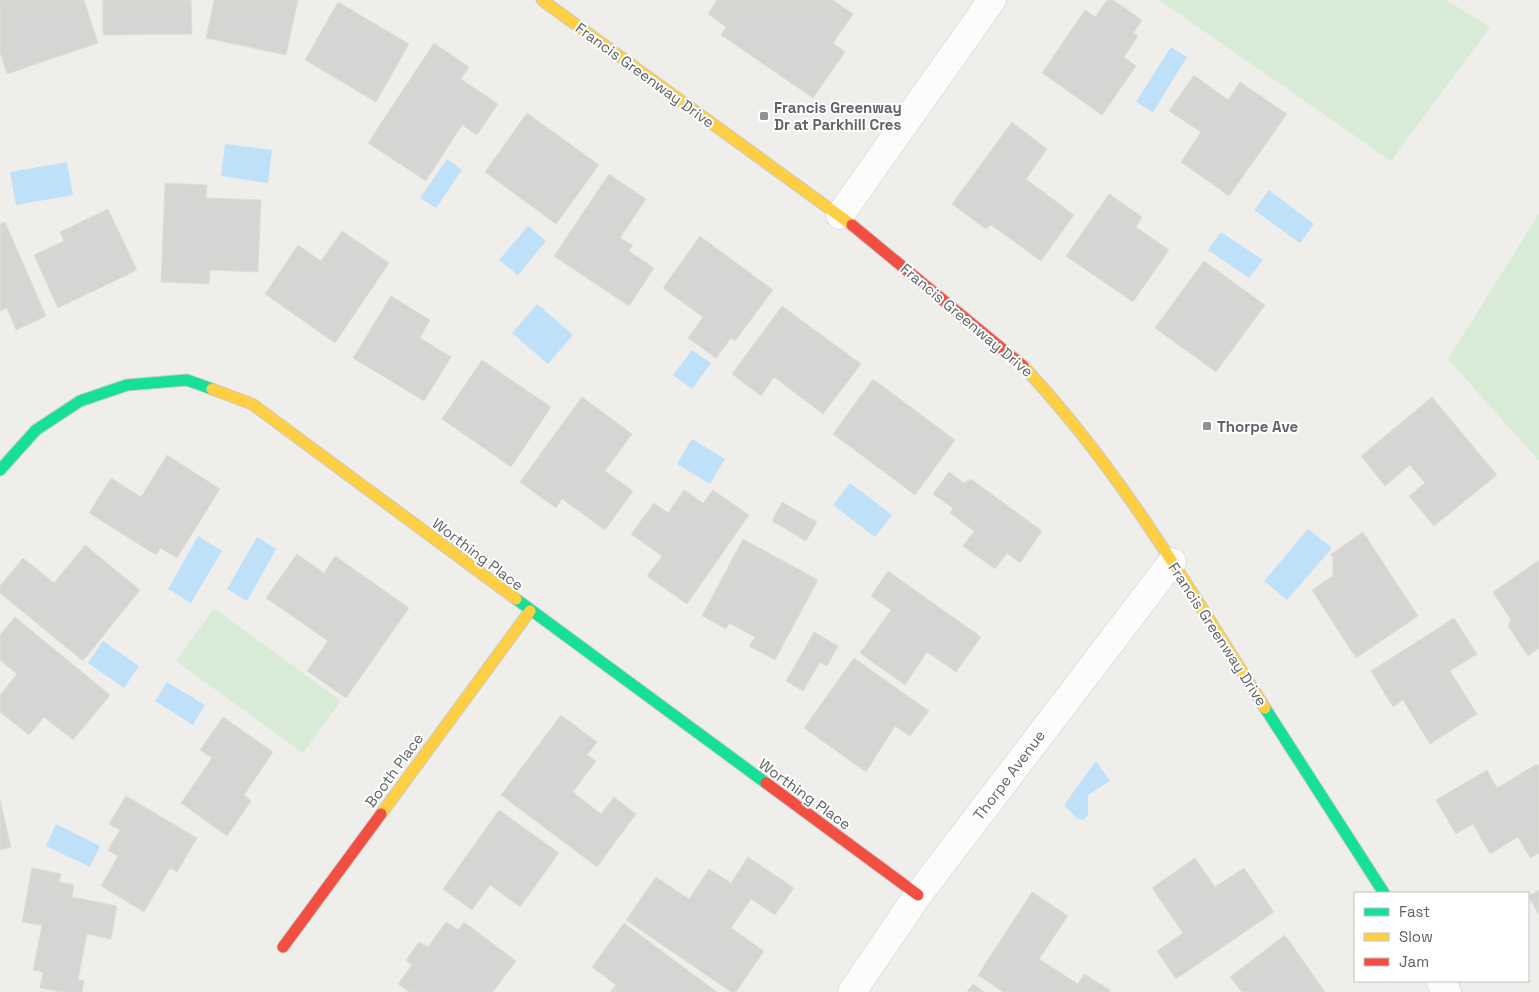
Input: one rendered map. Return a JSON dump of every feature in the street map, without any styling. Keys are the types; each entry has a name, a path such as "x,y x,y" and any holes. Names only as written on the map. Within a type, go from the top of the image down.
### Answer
{"street":[{"name":"Francis Greenway Drive","path":"542,0 840,216 1020,362 1061,406 1098,454 1172,562 1383,892"},
{"path":"840,216 992,0"},
{"name":"Worthing Place","path":"0,470 36,430 80,401 127,384 187,380 252,404 530,611 918,895"},
{"name":"Thorpe Avenue","path":"852,992 918,895 1172,562"},
{"name":"Booth Place","path":"283,947 530,611"}],"green space":[{"path":"1159,0 1446,0 1490,27 1391,161"},
{"path":"1539,214 1539,461 1448,359"},
{"path":"214,608 341,701 303,753 176,661"}],"water":[{"path":"1171,47 1187,57 1153,112 1136,102"},
{"path":"225,144 272,150 268,183 221,176"},
{"path":"447,159 462,170 436,208 420,198"},
{"path":"67,162 73,195 16,205 10,172"},
{"path":"1269,190 1314,224 1300,243 1254,210"},
{"path":"528,226 546,241 518,275 499,260"},
{"path":"1221,232 1263,260 1249,278 1208,250"},
{"path":"537,304 573,335 548,364 512,333"},
{"path":"692,350 711,363 692,389 673,375"},
{"path":"692,439 725,459 710,484 677,464"},
{"path":"850,483 892,515 875,537 833,505"},
{"path":"1308,529 1332,548 1287,600 1264,581"},
{"path":"198,536 222,551 191,603 168,589"},
{"path":"257,537 276,549 247,601 227,589"},
{"path":"103,641 139,666 124,688 88,663"},
{"path":"167,682 205,705 193,725 155,701"},
{"path":"1096,761 1110,781 1088,795 1088,815 1083,820 1077,818 1064,805"},
{"path":"56,824 100,846 90,867 46,846"}],"building":[{"path":"0,0 84,0 98,43 7,74 0,52"},
{"path":"103,0 191,0 192,34 103,35"},
{"path":"214,0 298,0 286,55 206,38"},
{"path":"717,0 833,0 853,14 833,43 845,52 813,98 721,35 726,27 708,14"},
{"path":"1107,0 1113,0 1142,20 1133,33 1138,36 1124,57 1136,66 1102,115 1042,73 1085,10 1095,17"},
{"path":"338,2 409,44 376,102 305,60"},
{"path":"434,43 469,67 461,79 498,104 477,135 462,125 426,181 368,143"},
{"path":"1194,75 1228,100 1240,82 1287,114 1229,196 1181,162 1201,132 1169,111"},
{"path":"527,113 599,165 556,224 485,172"},
{"path":"1012,122 1047,149 1026,179 1074,215 1041,261 991,225 986,229 952,204"},
{"path":"609,174 646,199 620,238 633,245 629,251 654,268 629,306 554,256"},
{"path":"165,183 207,185 206,198 261,200 258,272 210,270 209,284 161,282"},
{"path":"1109,194 1142,217 1136,227 1169,250 1133,302 1066,256"},
{"path":"108,209 137,270 58,308 34,255 64,241 60,232"},
{"path":"5,222 46,316 16,330 7,308 0,311 0,224"},
{"path":"342,231 389,263 335,343 265,294 298,245 321,261"},
{"path":"700,236 773,290 735,341 731,338 716,358 688,338 703,317 663,288"},
{"path":"1204,261 1265,305 1216,372 1155,328"},
{"path":"391,296 430,320 420,338 451,357 424,401 353,358"},
{"path":"782,306 861,364 823,414 774,377 761,396 732,374"},
{"path":"482,360 551,407 511,467 442,419"},
{"path":"873,379 955,440 915,495 833,434"},
{"path":"582,397 632,434 605,471 633,491 605,530 562,499 556,508 520,482"},
{"path":"1432,397 1497,475 1434,526 1409,496 1425,483 1410,465 1385,486 1361,456"},
{"path":"167,455 220,489 177,558 160,548 156,555 89,513 111,478 141,497"},
{"path":"949,472 964,483 971,479 1042,531 1020,563 1007,553 995,569 963,546 974,531 950,513 953,508 933,494"},
{"path":"684,490 703,503 713,490 749,515 687,604 647,576 662,556 631,534 654,503 668,513"},
{"path":"782,502 817,522 806,541 772,521"},
{"path":"1363,532 1418,616 1356,658 1312,590 1333,576 1333,558 1330,555"},
{"path":"743,539 818,580 775,660 749,646 755,637 729,623 726,629 702,616"},
{"path":"85,545 140,590 83,661 0,593 0,586 23,558 54,583"},
{"path":"297,554 324,573 335,556 409,608 346,698 307,671 328,641 266,598"},
{"path":"1539,560 1539,648 1528,656 1508,626 1511,620 1493,592"},
{"path":"888,571 981,637 956,672 927,652 905,685 860,653 891,610 871,596"},
{"path":"15,617 110,695 73,740 44,717 29,735 0,712 0,695 17,674 0,660 0,635"},
{"path":"1454,618 1477,654 1450,671 1477,714 1430,744 1403,700 1393,707 1371,671"},
{"path":"814,632 838,646 827,666 820,662 803,691 786,681"},
{"path":"854,658 929,711 910,736 895,726 866,772 804,728"},
{"path":"561,715 597,742 587,755 596,761 573,792 601,814 614,797 636,814 597,867 501,795"},
{"path":"223,717 273,752 244,795 251,801 227,836 181,803 212,758 200,750"},
{"path":"1537,764 1539,768 1539,853 1530,858 1518,837 1490,854 1473,824 1456,834 1436,800 1487,770 1497,788"},
{"path":"126,796 197,838 177,872 170,868 144,912 101,886 118,856 108,850 120,830 109,824"},
{"path":"0,800 11,847 0,850"},
{"path":"499,810 559,853 520,907 490,885 472,910 443,889"},
{"path":"748,857 794,888 775,915 751,899 731,928 764,951 736,992 731,992 626,920 656,877 689,899 709,869 731,883"},
{"path":"1195,858 1215,887 1244,868 1274,912 1176,979 1157,951 1183,933 1152,888"},
{"path":"32,868 61,874 59,882 74,885 72,897 117,906 111,939 87,934 78,980 84,981 82,992 61,992 40,988 43,972 33,970 42,925 22,922"},
{"path":"1539,890 1539,915 1529,898 1529,895"},
{"path":"1032,892 1068,916 1039,959 1078,984 1084,974 1110,990 1109,992 1003,992 978,975"},
{"path":"446,922 458,930 464,922 516,961 493,992 409,992 398,984 412,965 406,960 419,942 428,947"},
{"path":"624,923 717,992 610,992 616,985 592,967"},
{"path":"1285,935 1325,992 1242,992 1230,977"},
{"path":"973,984 984,992 967,992"}],"traffic: fast":[{"path":"0,470 36,430 80,401 127,385 187,380 212,389"},
{"path":"516,599 766,783"},
{"path":"1265,708 1383,892"}],"traffic: slow":[{"path":"542,0 852,225"},
{"path":"1023,366 1058,405 1122,488 1181,575 1265,708"},
{"path":"212,389 252,404 516,599"},
{"path":"381,814 530,611"}],"traffic: jam":[{"path":"852,225 1023,366"},
{"path":"766,783 918,895"},
{"path":"283,947 381,814"}],"place":[{"name":"Francis Greenway Dr at Parkhill Cres","path":"764,116"},
{"name":"Thorpe Ave","path":"1207,426"}]}
